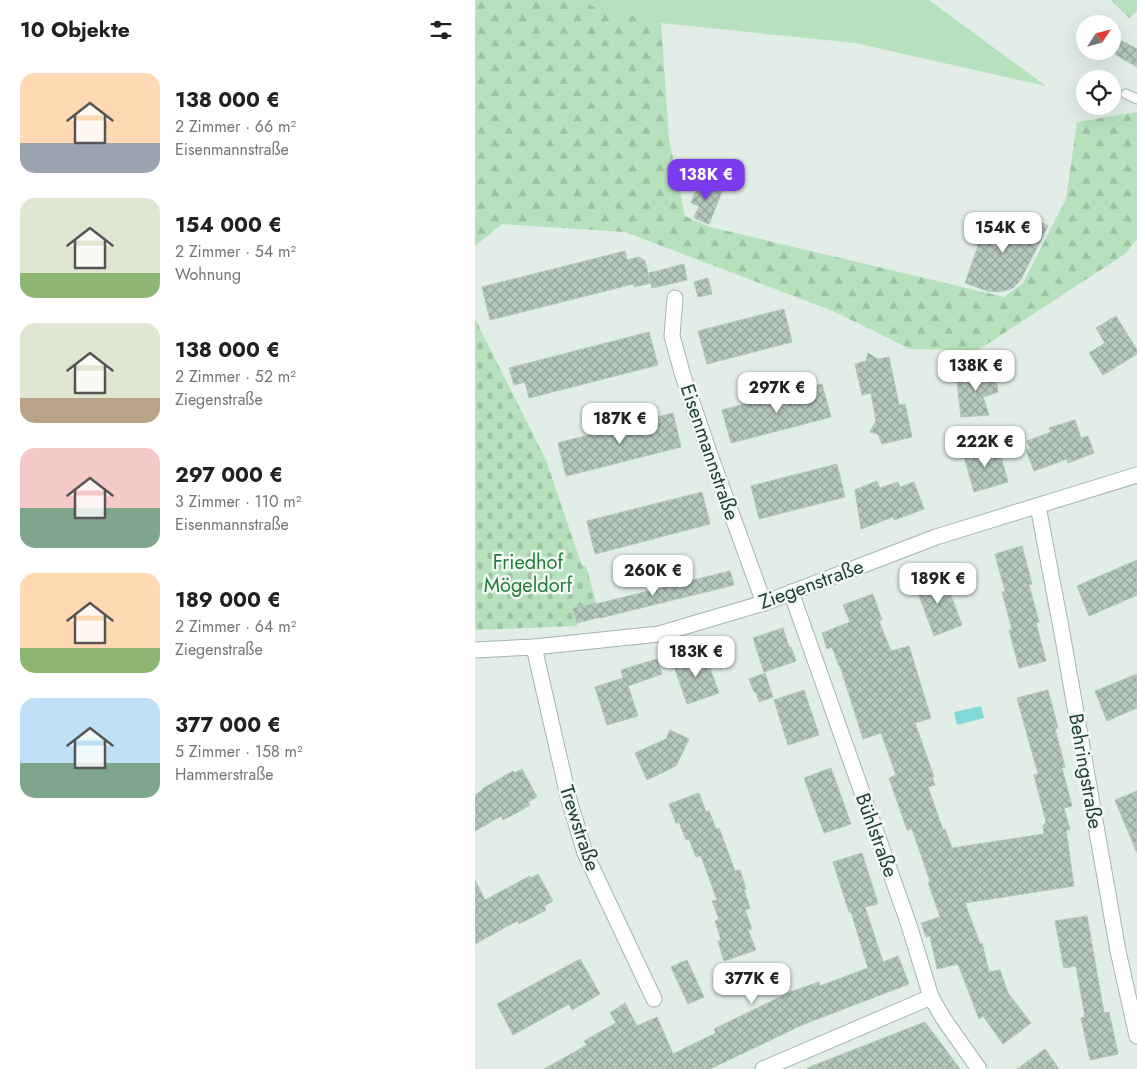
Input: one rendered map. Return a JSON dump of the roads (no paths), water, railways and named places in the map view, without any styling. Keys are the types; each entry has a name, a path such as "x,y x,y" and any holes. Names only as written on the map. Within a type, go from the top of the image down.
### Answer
{"street":[{"name":"Eisenmannstraße","path":"675,298 672,336 683,376 709,455 764,603"},
{"name":"Ziegenstraße","path":"475,650 534,648 659,634 764,603 936,537 1137,475"},
{"name":"Behringstraße","path":"1038,506 1062,632 1117,951 1137,1036"},
{"name":"Bühlstraße","path":"791,592 909,925 931,996 943,1018 979,1069"},
{"name":"Trewstraße","path":"534,648 569,800 585,853 654,999"},
{"path":"763,1069 931,996"}],"lane":[{"path":"1126,94 1137,99"}],"water":[{"path":"981,706 984,718 957,725 954,712"}],"park label":[{"name":"Friedhof Mögeldorf","path":"528,574"}]}
